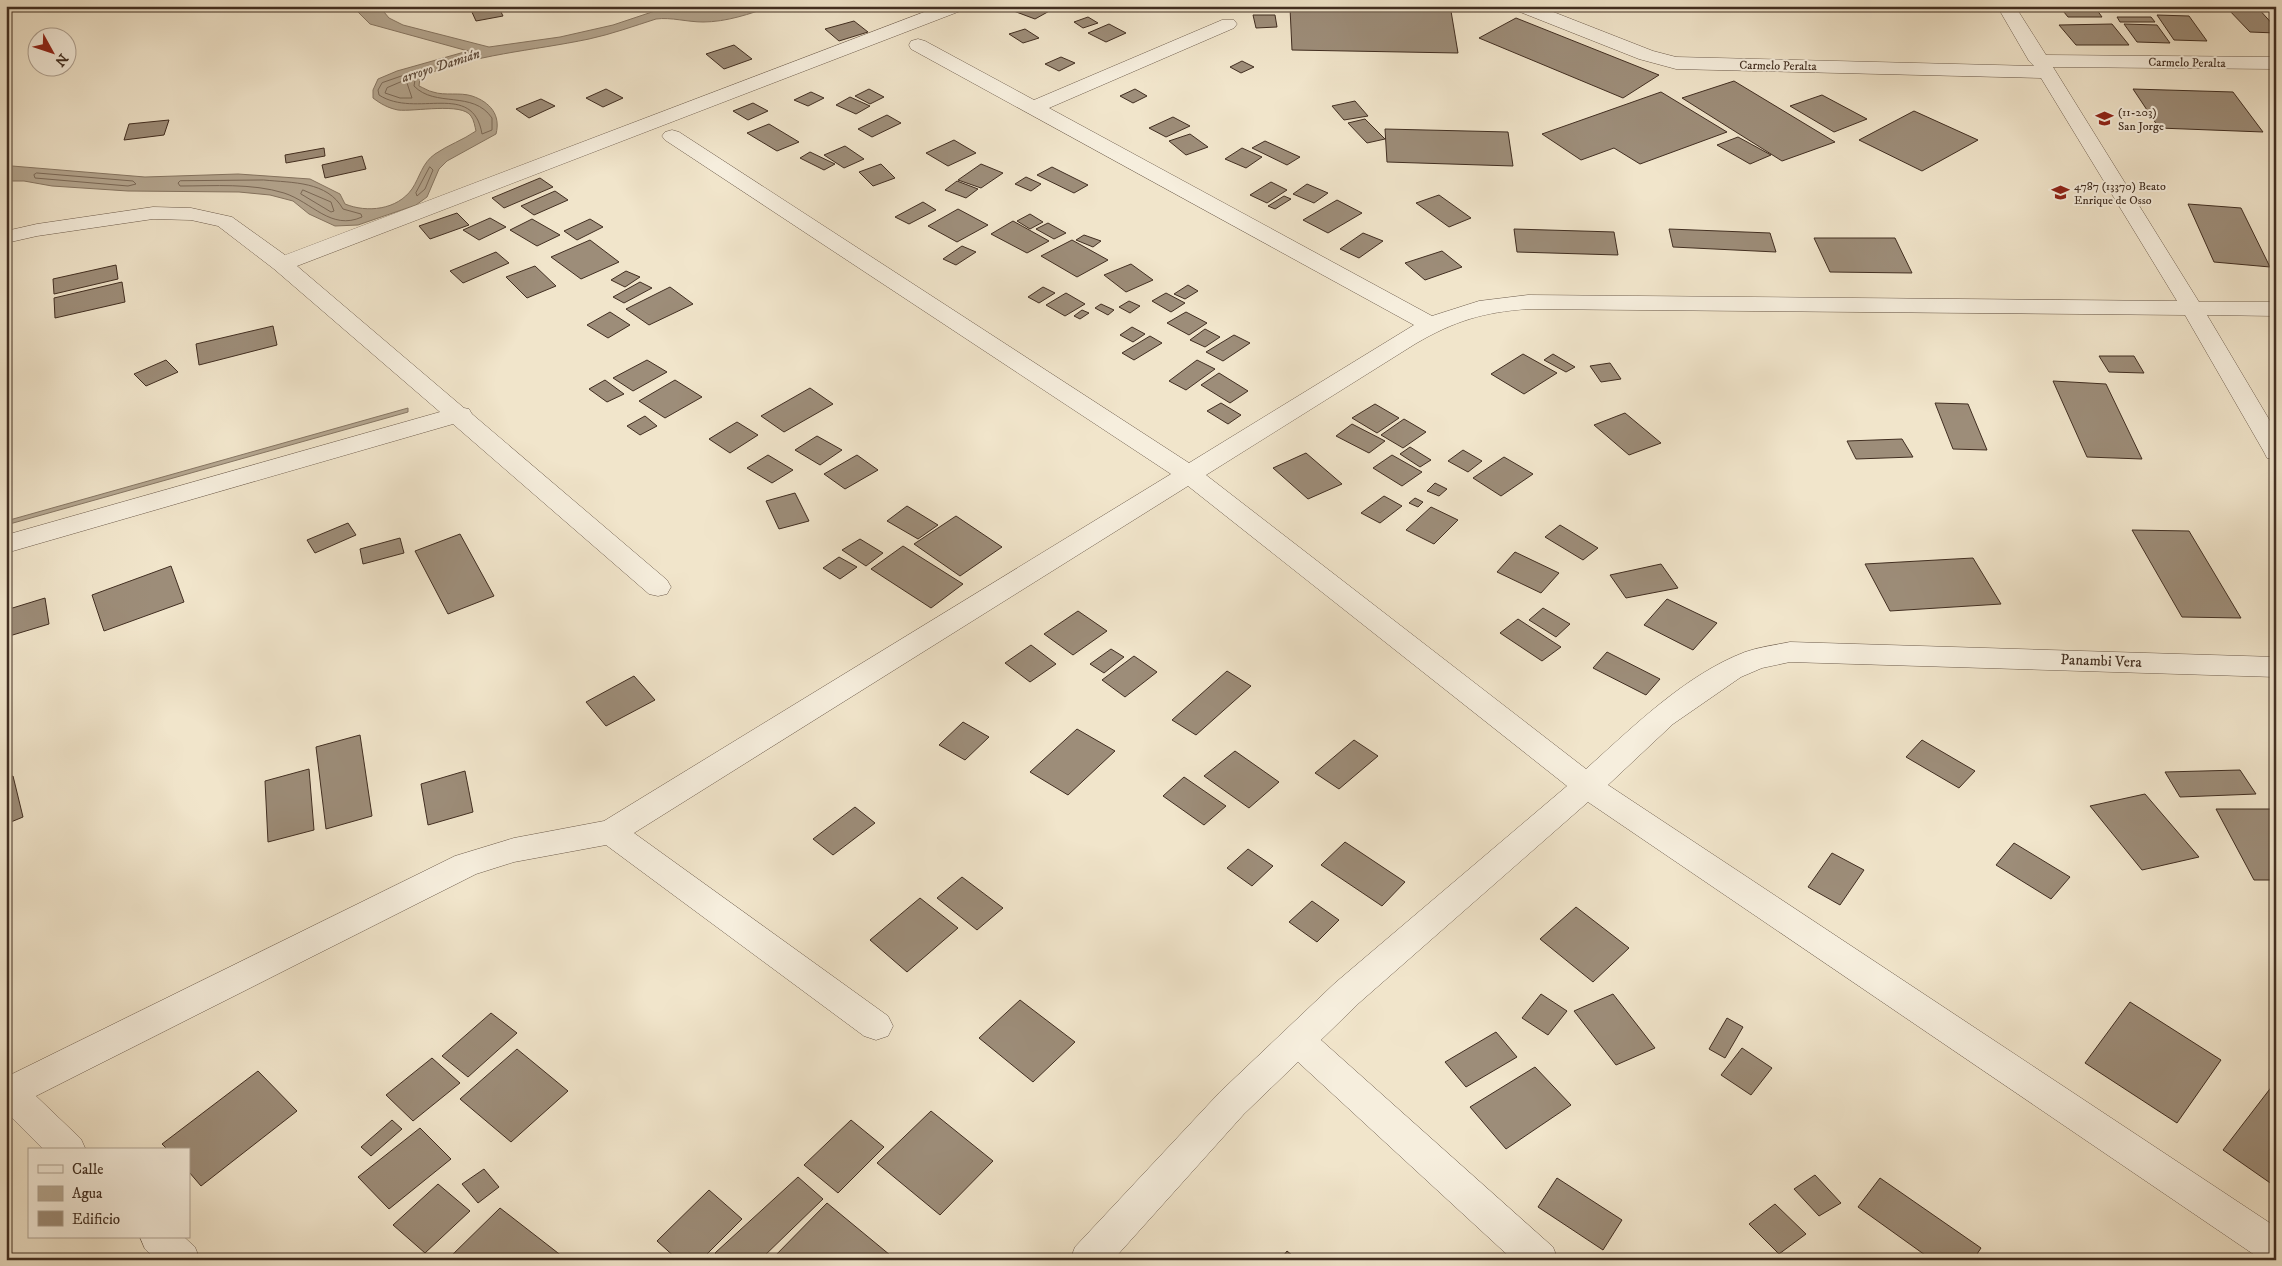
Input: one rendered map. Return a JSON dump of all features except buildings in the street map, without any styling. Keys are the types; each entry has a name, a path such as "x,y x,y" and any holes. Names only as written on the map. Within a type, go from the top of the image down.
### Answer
{"street":[{"path":"282,264 957,6"},
{"name":"Carmelo Peralta","path":"1521,6 1646,55 1676,63 2041,66 2276,64"},
{"path":"2006,6 2041,66 2192,308 2276,452"},
{"path":"1033,108 1228,24"},
{"path":"918,45 1431,325"},
{"path":"672,136 1189,474 1587,786 2276,1248"},
{"path":"6,237 37,230 153,213 191,214 225,221 282,264 460,414 658,587"},
{"path":"66,1148 8,1093 466,865 514,850 611,832 1431,325 1465,311 1492,304 1528,302 2276,309"},
{"path":"6,544 460,414"},
{"name":"Panambi Vera","path":"1088,1260 1232,1102 1347,993 1587,786 1663,716 1731,670 1756,658 1790,652 2276,666"},
{"path":"611,832 876,1026"},
{"path":"1298,1040 1540,1260"},
{"path":"159,1238 182,1260"}],"water":[{"name":"arroyo Damián","path":"352,6 379,6 389,18 403,25 489,47 560,37 613,25 664,8 680,7 726,11 751,6 772,6 738,17 712,22 656,19 589,39 461,63 420,77 419,86 429,91 472,96 484,102 493,110 495,115 497,121 496,134 447,161 439,169 427,197 416,205 358,225 335,226 309,214 293,201 270,195 239,192 128,191 6,181 6,166 145,177 238,174 310,179 340,194 345,204 354,207 381,208 398,201 412,189 424,166 431,158 476,131 471,116 458,109 398,110 385,106 373,98 373,90 378,79 397,71 468,51 370,24"},
{"path":"408,408 408,412 6,525 6,521"}],"place":[{"name":"(11-203) San Jorge","path":"2104,119"},
{"name":"4787 (13370) Beato Enrique de Osso","path":"2060,193"}]}
